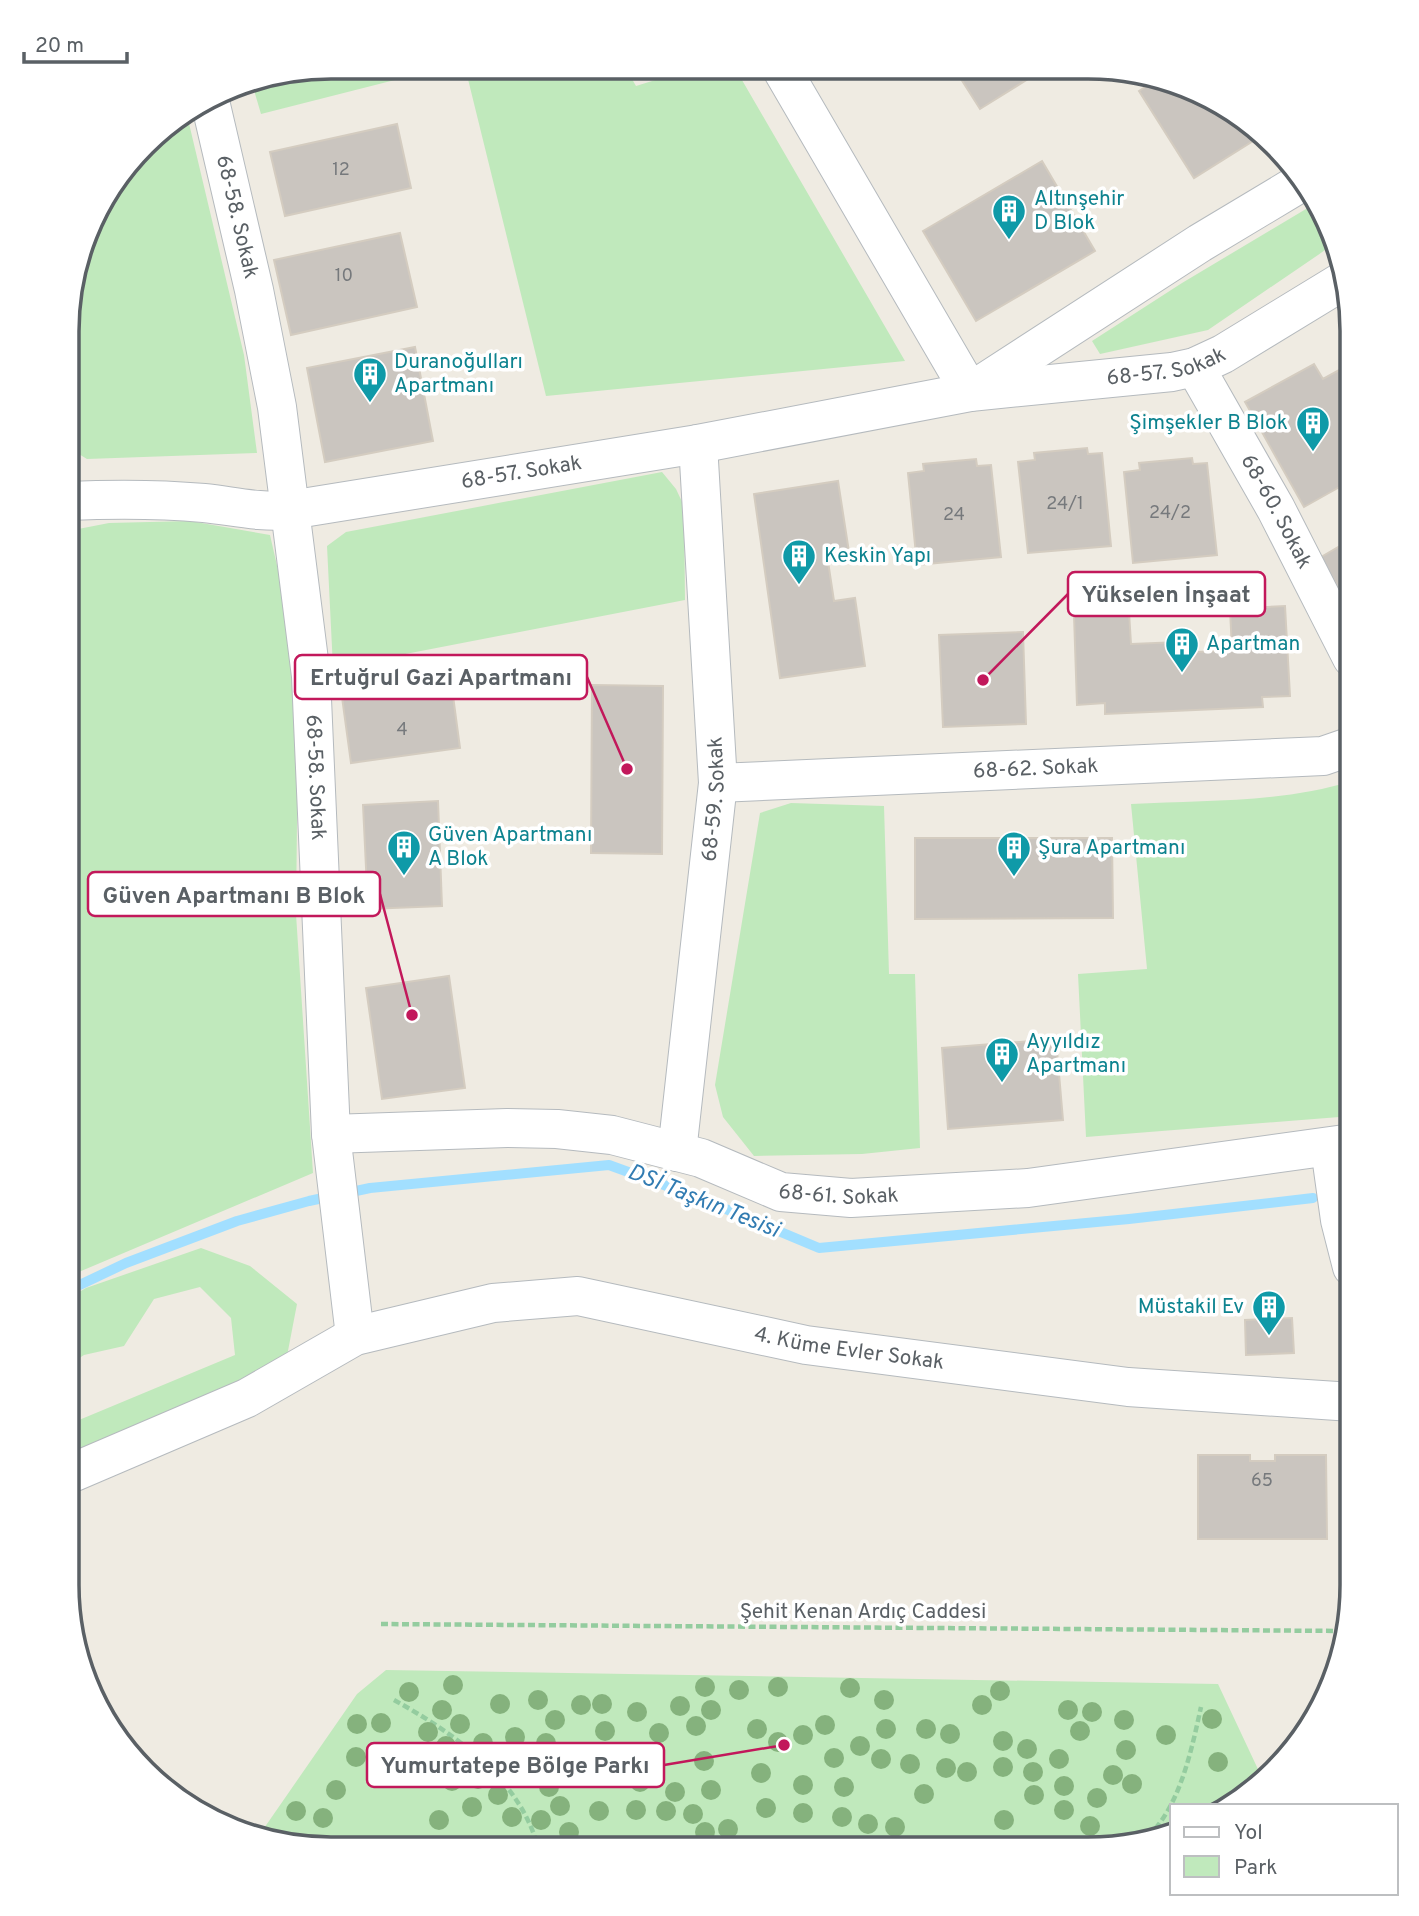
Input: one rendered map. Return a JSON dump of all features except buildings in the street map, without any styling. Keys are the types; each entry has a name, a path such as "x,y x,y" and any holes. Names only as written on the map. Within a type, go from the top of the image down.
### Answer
{"street":[{"path":"787,79 970,392"},
{"name":"68-58. Sokak","path":"212,109 251,277 277,407 311,676 332,1152 355,1336"},
{"name":"68-57. Sokak","path":"970,392 1200,243 1295,186"},
{"name":"68-57. Sokak","path":"79,501 205,503 248,510 290,510 698,444 970,392 1172,372 1195,368 1223,354 1336,285"},
{"name":"68-60. Sokak","path":"1195,368 1276,509 1340,634"},
{"name":"68-59. Sokak","path":"677,1152 718,783 698,444"},
{"name":"68-62. Sokak","path":"718,783 1322,756 1340,750"},
{"name":"68-61. Sokak","path":"332,1152 507,1128 557,1129 612,1135 701,1158 781,1192 851,1198 1028,1188 1340,1146"},
{"name":"4. Küme Evler Sokak","path":"79,1470 247,1398 355,1336 493,1303 578,1296 806,1345 1128,1387 1340,1401"}],"path":[{"name":"Şehit Kenan Ardıç Caddesi","path":"381,1624 1335,1632"},
{"path":"394,1700 453,1735 486,1766 508,1790 523,1812 533,1837"},
{"path":"1170,1804 1194,1741 1201,1707"},
{"path":"1154,1829 1170,1805"}],"green space":[{"path":"315,79 399,79 261,114 254,91 266,87"},
{"path":"468,79 632,79 636,86 659,79 741,79 905,361 546,396"},
{"path":"189,123 244,355 257,453 87,459 79,454 79,315 87,266 98,234 121,191 141,165"},
{"path":"1308,208 1327,249 1208,330 1100,354 1092,341 1182,283"},
{"path":"662,472 676,489 684,506 685,600 333,668 327,546 346,532"},
{"path":"190,521 270,535 289,618 298,731 296,914 313,1173 79,1272 79,529 109,523"},
{"path":"1340,784 1340,1117 1086,1137 1078,974 1147,969 1131,804 1271,797"},
{"path":"791,803 884,806 889,974 915,974 920,1148 862,1154 754,1156 723,1117 715,1085 760,813"},
{"path":"201,1248 250,1266 297,1304 287,1356 248,1385 79,1459 79,1420 235,1355 231,1318 200,1287 154,1299 124,1346 79,1358 79,1292"},
{"path":"386,1670 1218,1684 1259,1770 1212,1804 1170,1804 1170,1824 1104,1837 315,1837 264,1828 357,1694"}],"waterway":[{"name":"DSİ Taşkın Tesisi","path":"79,1285 126,1263 237,1221 309,1201 370,1188 609,1165 697,1197 819,1248 1129,1219 1313,1198"}],"place":[{"name":"Altınşehir D Blok","path":"1009,241"},
{"name":"Duranoğulları Apartmanı","path":"370,404"},
{"name":"Şimşekler B Blok","path":"1313,453"},
{"name":"Keskin Yapı","path":"799,586"},
{"name":"Apartman","path":"1182,674"},
{"name":"Yükselen İnşaat","path":"983,680"},
{"name":"Ertuğrul Gazi Apartmanı","path":"627,769"},
{"name":"Güven Apartmanı A Blok","path":"404,877"},
{"name":"Şura Apartmanı","path":"1014,878"},
{"name":"Güven Apartmanı B Blok","path":"412,1015"},
{"name":"Ayyıldız Apartmanı","path":"1002,1084"},
{"name":"Müstakil Ev","path":"1269,1337"},
{"name":"Yumurtatepe Bölge Parkı","path":"784,1745"}]}
